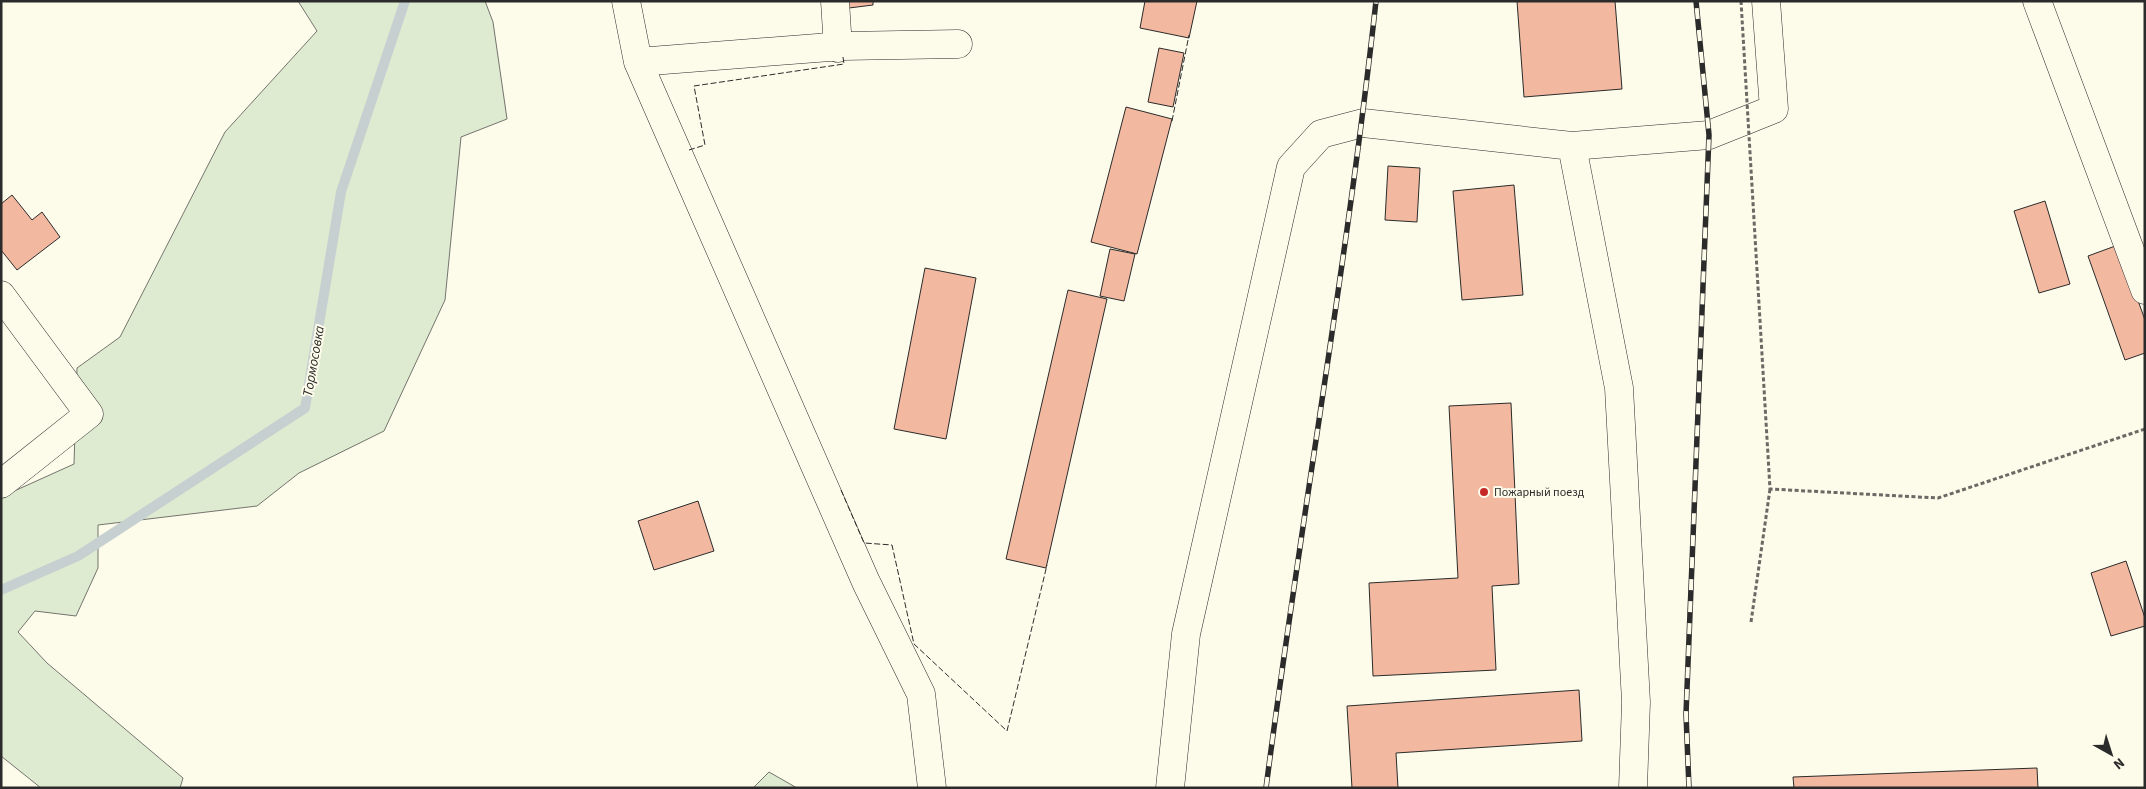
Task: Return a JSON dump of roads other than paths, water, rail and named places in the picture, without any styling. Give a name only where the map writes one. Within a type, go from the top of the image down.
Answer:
[{"type":"street","points":[[626,1],[638,62],[866,582],[921,694],[932,788]]},
{"type":"street","points":[[835,1],[838,48]]},
{"type":"street","points":[[1170,788],[1186,634],[1291,167],[1321,134],[1363,123],[1572,146],[1710,135],[1774,109],[1766,1]]},
{"type":"street","points":[[2037,1],[2145,290]]},
{"type":"street","points":[[638,62],[838,48],[958,44]]},
{"type":"street","points":[[1572,146],[1619,388],[1636,702],[1633,788]]},
{"type":"street","points":[[1,295],[88,414],[1,484]]},
{"type":"waterway","name":"Тормосовка","points":[[1,590],[78,556],[305,408],[341,192],[405,1]]},
{"type":"railway","points":[[1266,788],[1351,198],[1376,1]]},
{"type":"railway","points":[[1689,788],[1686,714],[1709,135],[1696,1]]},
{"type":"place","name":"Пожарный поезд","points":[[1484,492]]}]
